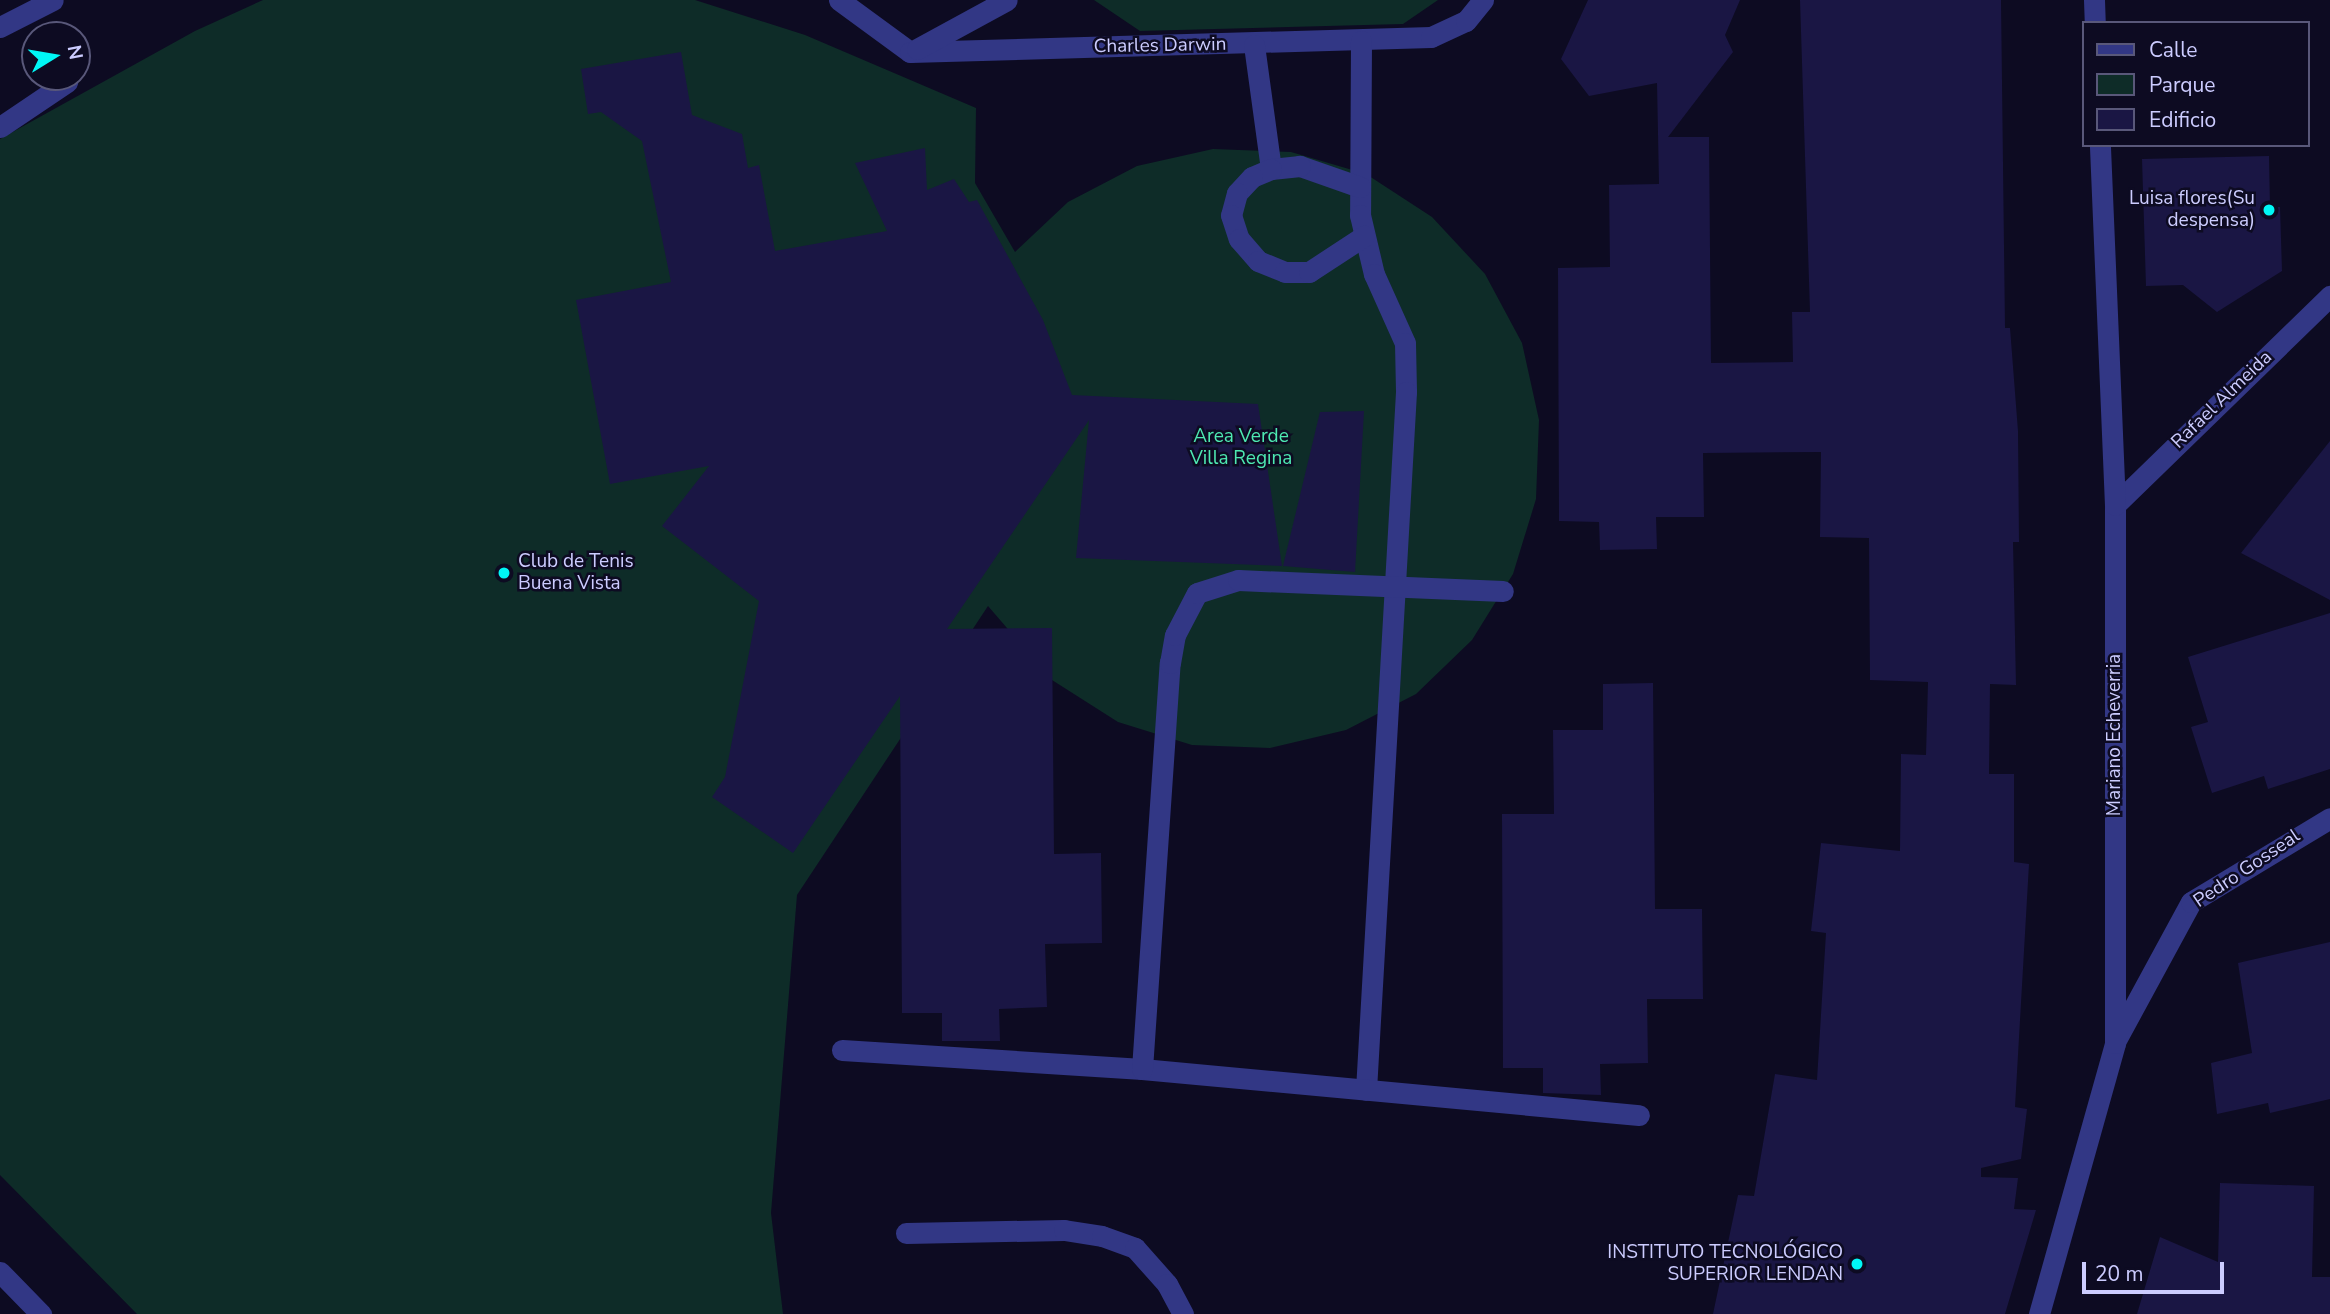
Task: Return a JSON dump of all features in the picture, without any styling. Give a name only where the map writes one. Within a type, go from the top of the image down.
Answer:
[{"type":"street","points":[[0,27],[53,0]]},
{"type":"street","points":[[839,0],[910,52],[1007,0]]},
{"type":"street","name":"Charles Darwin","points":[[910,52],[1254,45],[1432,37],[1466,21],[1483,0]]},
{"type":"street","points":[[2094,0],[2095,21]]},
{"type":"street","points":[[1361,41],[1365,93],[1360,187],[1364,236],[1374,274],[1405,343],[1366,1090]]},
{"type":"street","points":[[1254,45],[1271,169]]},
{"type":"street","points":[[0,127],[54,91]]},
{"type":"street","name":"Mariano Echeverria","points":[[2039,1314],[2115,1043],[2115,505],[2100,147]]},
{"type":"street","points":[[1360,187],[1300,166],[1271,169],[1252,177],[1237,193],[1231,215],[1239,239],[1258,261],[1285,272],[1309,272],[1364,236]]},
{"type":"street","name":"Rafael Almeida","points":[[2115,505],[2330,296]]},
{"type":"street","points":[[1142,1069],[1170,663],[1187,609],[1197,593],[1220,582],[1393,583],[1503,591]]},
{"type":"street","name":"Pedro Gosseal","points":[[2115,1043],[2191,902],[2330,817]]},
{"type":"street","points":[[842,1050],[1142,1069],[1639,1115]]},
{"type":"street","points":[[906,1233],[1065,1230],[1102,1236],[1135,1248],[1167,1284],[1183,1314]]},
{"type":"street","points":[[0,1272],[41,1314]]},
{"type":"green space","name":"Club de Tenis Buena Vista","points":[[263,0],[695,0],[805,35],[976,108],[975,183],[1015,252],[1068,202],[1137,166],[1213,149],[1291,152],[1366,174],[1432,217],[1485,274],[1522,343],[1539,420],[1536,499],[1513,574],[1472,640],[1416,694],[1346,730],[1270,748],[1192,745],[1118,722],[1052,680],[988,606],[797,895],[771,1213],[783,1314],[137,1314],[0,1175],[0,139],[195,31]]},
{"type":"green space","points":[[1094,0],[1438,0],[1403,24],[1140,31]]},
{"type":"building","points":[[1588,0],[1740,0],[1725,35],[1733,52],[1668,137],[1709,137],[1711,363],[1793,362],[1792,312],[1810,312],[1800,0],[2001,0],[2005,328],[2010,328],[2018,431],[2019,542],[2013,542],[2016,685],[1990,684],[1989,774],[2014,774],[2014,862],[2029,864],[2015,1107],[2027,1109],[2021,1159],[1981,1168],[1981,1177],[2018,1178],[2014,1209],[2036,1210],[2005,1314],[1713,1314],[1738,1195],[1754,1196],[1775,1074],[1817,1080],[1826,933],[1811,931],[1821,843],[1900,851],[1901,754],[1926,755],[1928,682],[1870,680],[1869,538],[1820,537],[1821,452],[1703,453],[1704,517],[1656,517],[1657,549],[1600,550],[1599,522],[1559,521],[1558,268],[1610,267],[1609,185],[1659,184],[1657,83],[1589,96],[1561,59]]},
{"type":"building","points":[[681,52],[692,115],[742,134],[748,168],[759,165],[775,251],[887,231],[855,163],[925,148],[927,190],[954,179],[969,202],[977,200],[1043,320],[1072,395],[1258,404],[1282,566],[1076,558],[1089,420],[947,629],[1052,628],[1054,854],[1101,853],[1102,943],[1045,944],[1047,1007],[999,1009],[1000,1041],[942,1041],[942,1013],[902,1013],[900,696],[793,853],[712,797],[725,777],[759,601],[662,526],[709,466],[610,484],[576,300],[671,282],[642,141],[601,112],[588,114],[581,69]]},
{"type":"building","points":[[2269,156],[2270,207],[2280,207],[2282,271],[2217,312],[2183,285],[2146,286],[2142,159]]},
{"type":"building","points":[[1364,411],[1355,572],[1283,566],[1320,412]]},
{"type":"building","points":[[2330,441],[2330,600],[2241,553]]},
{"type":"building","points":[[2330,613],[2330,769],[2268,789],[2264,776],[2212,793],[2191,727],[2208,722],[2188,657]]},
{"type":"building","points":[[1653,683],[1655,909],[1702,909],[1703,999],[1647,999],[1648,1063],[1600,1064],[1601,1095],[1543,1093],[1543,1068],[1503,1068],[1502,814],[1554,814],[1553,730],[1603,730],[1603,684]]},
{"type":"building","points":[[2330,942],[2330,1099],[2270,1113],[2268,1103],[2217,1114],[2211,1063],[2252,1053],[2238,963]]},
{"type":"building","points":[[2220,1183],[2314,1186],[2312,1277],[2330,1277],[2330,1314],[2137,1314],[2160,1237],[2218,1262]]},
{"type":"place","name":"Luisa flores(Su despensa)","points":[[2269,210]]},
{"type":"place","name":"Club de Tenis Buena Vista","points":[[504,573]]},
{"type":"place","name":"INSTITUTO TECNOLÓGICO SUPERIOR LENDAN","points":[[1857,1264]]},
{"type":"park label","name":"Area Verde Villa Regina","points":[[1241,448]]}]
